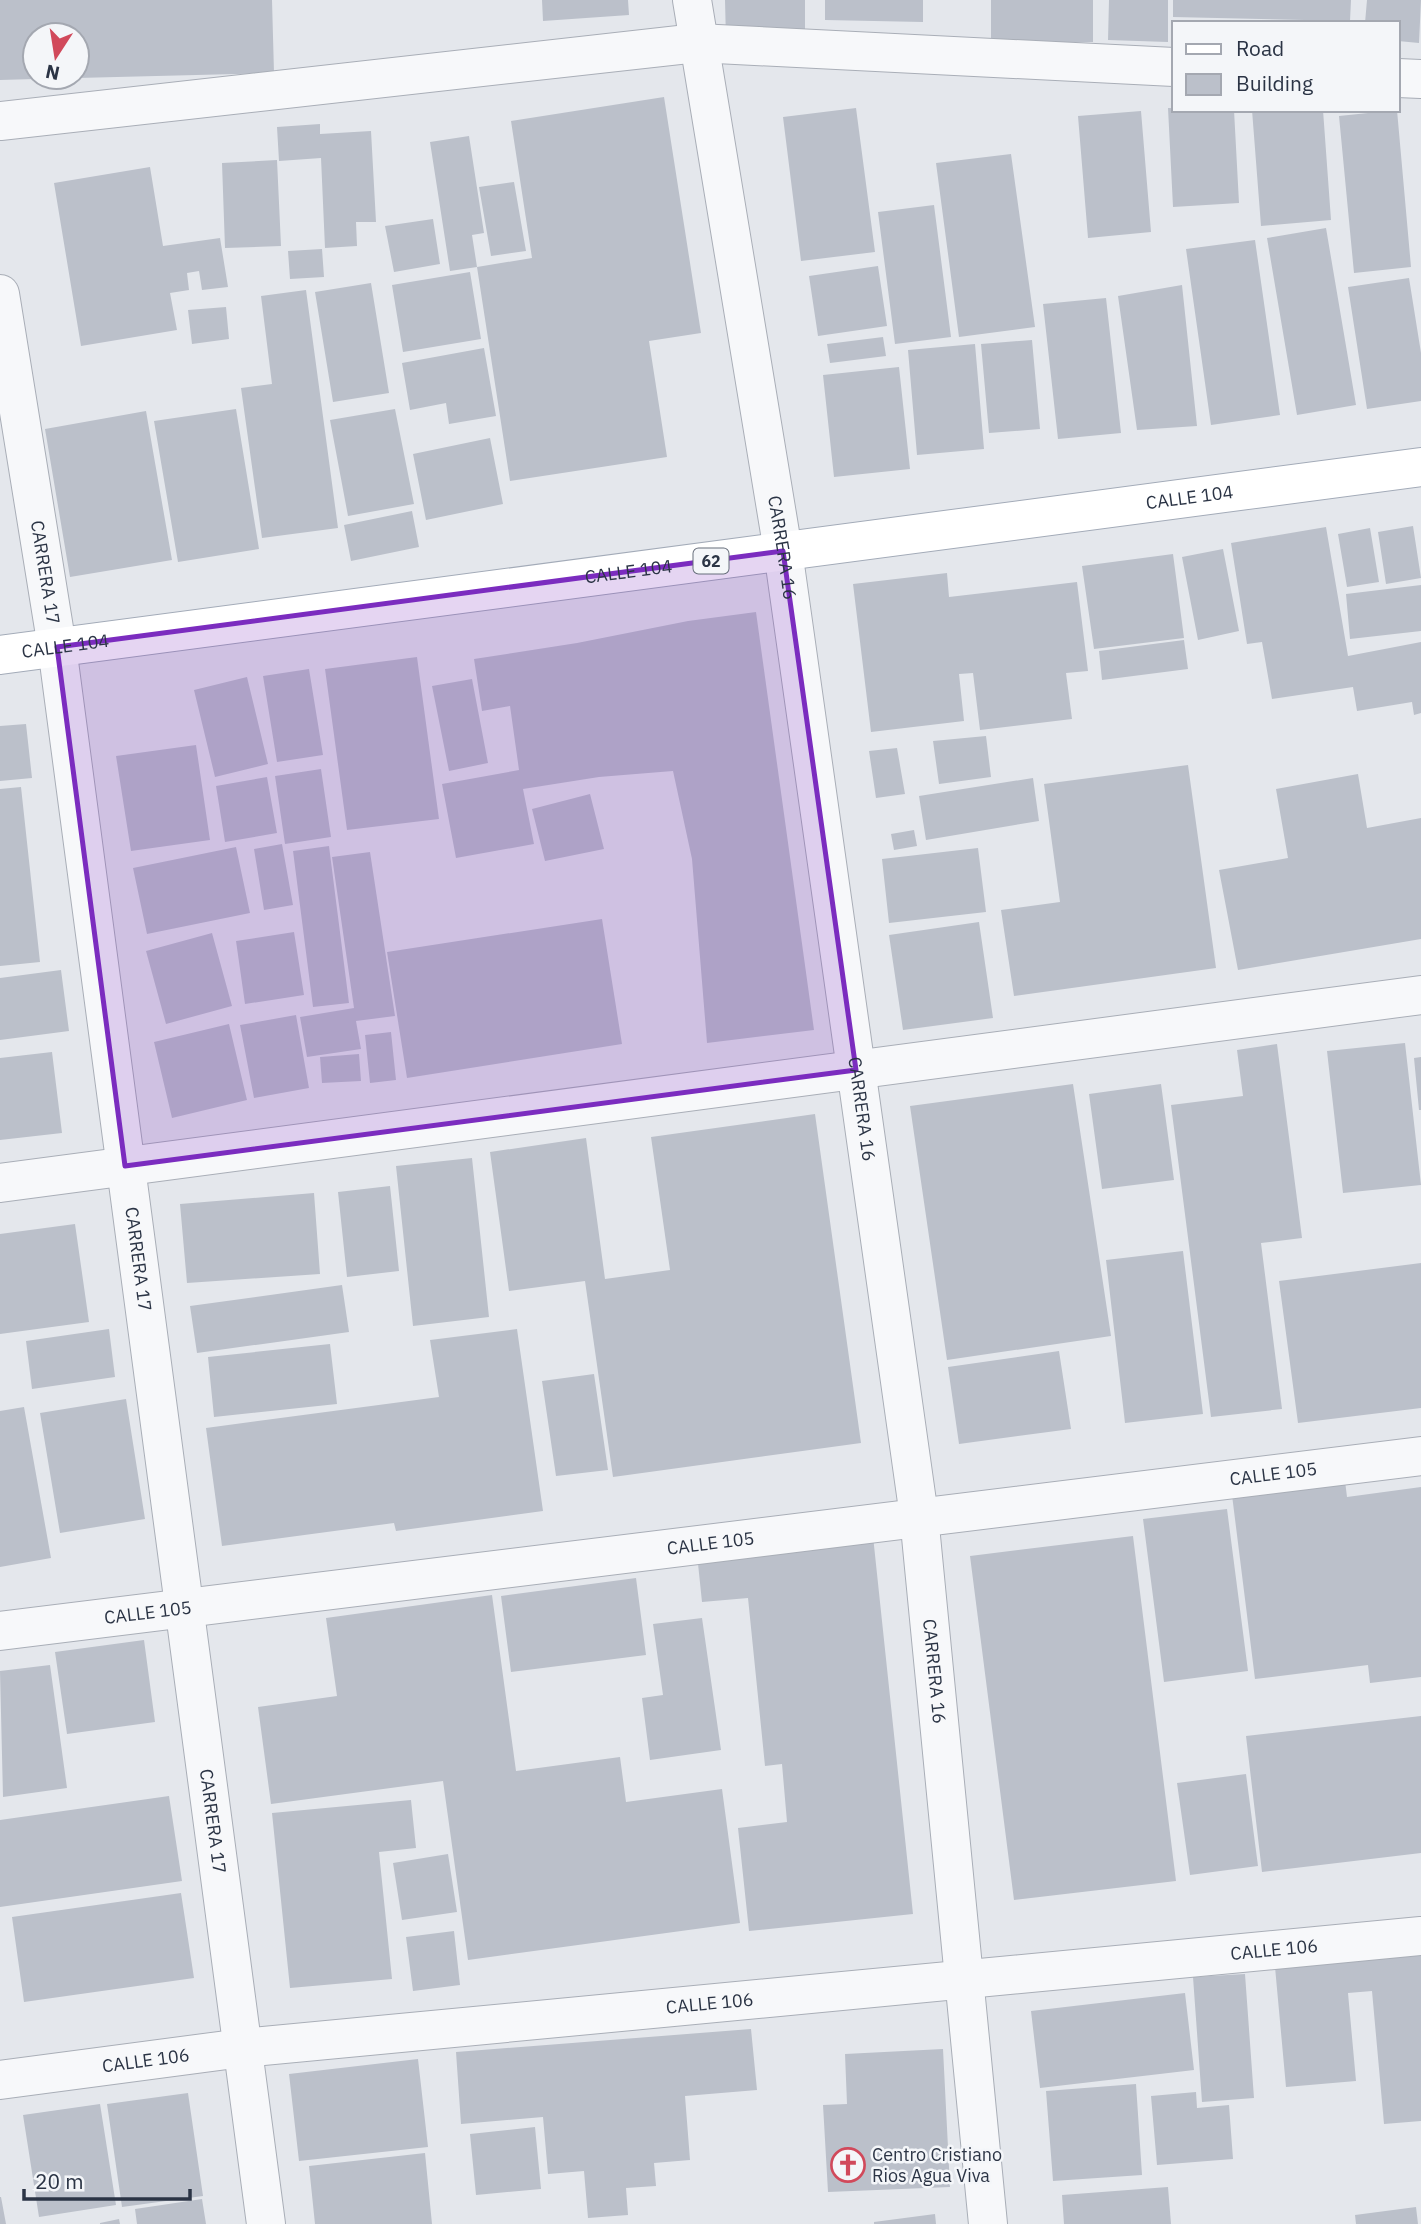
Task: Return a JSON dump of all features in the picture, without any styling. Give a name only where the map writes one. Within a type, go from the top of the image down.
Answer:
[{"type":"main road","name":"CALLE 104","points":[[0,655],[1421,467]]},
{"type":"street","name":"CARRERA 16","points":[[692,0],[783,551],[919,1516],[988,2224]]},
{"type":"street","points":[[0,121],[697,43],[1172,67]]},
{"type":"street","points":[[1400,78],[1421,79]]},
{"type":"street","name":"CARRERA 17","points":[[0,293],[57,647],[266,2224]]},
{"type":"street","points":[[0,1183],[1421,995]]},
{"type":"street","name":"CALLE 105","points":[[0,1631],[1421,1456]]},
{"type":"street","name":"CALLE 106","points":[[0,2080],[242,2048],[1421,1936]]},
{"type":"highlighted area","points":[[783,551],[856,1070],[125,1166],[57,647]]},
{"type":"building","points":[[0,0],[272,0],[274,73],[91,78],[91,21],[21,21],[21,79],[0,80]]},
{"type":"building","points":[[542,0],[628,0],[629,15],[543,21]]},
{"type":"building","points":[[725,0],[805,0],[805,40],[726,40]]},
{"type":"building","points":[[825,0],[923,0],[923,22],[825,20]]},
{"type":"building","points":[[991,0],[1093,0],[1093,42],[991,43]]},
{"type":"building","points":[[1109,0],[1168,0],[1168,42],[1108,40]]},
{"type":"building","points":[[1173,0],[1351,0],[1350,21],[1173,17]]},
{"type":"building","points":[[1367,0],[1421,0],[1419,43],[1400,41],[1400,21],[1365,21]]},
{"type":"building","points":[[664,97],[701,333],[649,341],[667,457],[510,481],[477,267],[532,258],[511,121]]},
{"type":"building","points":[[856,108],[875,252],[801,261],[783,117]]},
{"type":"building","points":[[1168,108],[1172,108],[1172,112],[1234,112],[1239,203],[1173,207]]},
{"type":"building","points":[[1141,111],[1151,232],[1088,238],[1078,116]]},
{"type":"building","points":[[1252,112],[1323,112],[1331,220],[1261,226]]},
{"type":"building","points":[[1397,112],[1411,267],[1354,273],[1339,116]]},
{"type":"building","points":[[320,124],[320,134],[371,131],[376,222],[356,222],[357,246],[325,248],[321,158],[279,161],[277,127]]},
{"type":"building","points":[[469,136],[484,233],[472,235],[477,267],[450,271],[430,142]]},
{"type":"building","points":[[1011,154],[1035,327],[959,337],[936,163]]},
{"type":"building","points":[[277,160],[281,246],[225,248],[222,163]]},
{"type":"building","points":[[150,167],[163,246],[220,238],[228,287],[202,290],[199,271],[187,273],[189,290],[170,293],[177,330],[81,346],[54,183]]},
{"type":"building","points":[[514,182],[526,251],[491,256],[479,187]]},
{"type":"building","points":[[934,205],[951,337],[895,344],[878,212]]},
{"type":"building","points":[[433,219],[440,264],[394,272],[385,226]]},
{"type":"building","points":[[1326,228],[1356,405],[1297,415],[1267,238]]},
{"type":"building","points":[[1255,240],[1280,415],[1211,425],[1186,249]]},
{"type":"building","points":[[322,249],[324,277],[290,279],[288,251]]},
{"type":"building","points":[[878,266],[887,326],[818,336],[809,276]]},
{"type":"building","points":[[470,272],[481,339],[403,352],[392,285]]},
{"type":"building","points":[[1409,278],[1421,353],[1421,401],[1367,409],[1348,287]]},
{"type":"building","points":[[371,283],[389,393],[333,402],[315,292]]},
{"type":"building","points":[[1182,285],[1197,426],[1137,430],[1118,296]]},
{"type":"building","points":[[306,290],[338,528],[262,538],[241,388],[272,384],[261,296]]},
{"type":"building","points":[[1106,298],[1121,433],[1058,439],[1043,304]]},
{"type":"building","points":[[226,307],[229,339],[192,344],[188,310]]},
{"type":"building","points":[[883,337],[886,356],[830,363],[827,344]]},
{"type":"building","points":[[1032,340],[1040,429],[989,433],[981,344]]},
{"type":"building","points":[[975,344],[984,449],[917,455],[908,350]]},
{"type":"building","points":[[484,348],[496,416],[449,424],[446,403],[410,410],[402,363]]},
{"type":"building","points":[[899,367],[910,469],[834,477],[823,375]]},
{"type":"building","points":[[236,409],[259,549],[178,562],[154,421]]},
{"type":"building","points":[[395,409],[414,504],[348,516],[330,420]]},
{"type":"building","points":[[146,411],[172,560],[70,577],[45,429]]},
{"type":"building","points":[[490,438],[503,504],[426,520],[413,454]]},
{"type":"building","points":[[412,511],[419,547],[351,561],[344,525]]},
{"type":"building","points":[[1413,526],[1421,578],[1386,584],[1378,532]]},
{"type":"building","points":[[1326,527],[1348,656],[1421,642],[1421,713],[1414,715],[1412,702],[1357,711],[1353,687],[1272,699],[1262,642],[1247,644],[1231,543]]},
{"type":"building","points":[[1370,528],[1379,582],[1347,587],[1338,534]]},
{"type":"building","points":[[1223,549],[1239,631],[1198,640],[1182,557]]},
{"type":"building","points":[[1173,554],[1184,638],[1094,649],[1082,566]]},
{"type":"building","points":[[947,573],[949,597],[1077,582],[1088,671],[1066,673],[1072,719],[980,730],[973,673],[959,674],[964,721],[871,732],[853,584]]},
{"type":"building","points":[[1421,585],[1421,631],[1350,639],[1346,594]]},
{"type":"building","points":[[756,612],[814,1030],[707,1043],[692,859],[673,771],[599,777],[523,789],[534,844],[456,858],[442,784],[519,770],[510,706],[482,711],[474,659],[577,643],[688,621]]},
{"type":"building","points":[[1184,640],[1188,669],[1102,680],[1099,651]]},
{"type":"building","points":[[417,657],[439,819],[347,830],[325,669]]},
{"type":"building","points":[[309,669],[323,755],[277,762],[263,676]]},
{"type":"building","points":[[247,677],[268,764],[215,777],[194,690]]},
{"type":"building","points":[[472,679],[488,763],[449,771],[432,686]]},
{"type":"building","points":[[26,724],[32,778],[0,781],[0,726]]},
{"type":"building","points":[[986,736],[991,777],[939,784],[933,741]]},
{"type":"building","points":[[196,745],[210,840],[131,851],[116,756]]},
{"type":"building","points":[[897,748],[905,794],[876,798],[869,751]]},
{"type":"building","points":[[1188,765],[1216,968],[1014,996],[1001,910],[1060,902],[1044,784]]},
{"type":"building","points":[[321,769],[331,837],[285,844],[275,776]]},
{"type":"building","points":[[1358,774],[1367,828],[1421,818],[1421,939],[1238,970],[1219,870],[1288,858],[1276,789]]},
{"type":"building","points":[[267,777],[277,833],[225,842],[216,786]]},
{"type":"building","points":[[1033,778],[1039,821],[926,840],[919,796]]},
{"type":"building","points":[[21,787],[40,962],[0,966],[0,789]]},
{"type":"building","points":[[590,794],[604,849],[545,861],[532,809]]},
{"type":"building","points":[[914,830],[917,846],[894,850],[891,834]]},
{"type":"building","points":[[282,844],[293,905],[264,910],[254,849]]},
{"type":"building","points":[[329,846],[349,1003],[313,1007],[293,851]]},
{"type":"building","points":[[236,847],[250,913],[147,934],[133,868]]},
{"type":"building","points":[[978,848],[986,912],[889,923],[882,859]]},
{"type":"building","points":[[370,852],[395,1016],[356,1021],[361,1049],[307,1057],[300,1017],[354,1008],[332,857]]},
{"type":"building","points":[[602,919],[622,1044],[407,1078],[387,952]]},
{"type":"building","points":[[979,922],[993,1018],[903,1030],[889,935]]},
{"type":"building","points":[[294,932],[304,995],[245,1004],[236,941]]},
{"type":"building","points":[[212,933],[232,1006],[166,1024],[146,951]]},
{"type":"building","points":[[61,970],[69,1031],[0,1040],[0,978]]},
{"type":"building","points":[[296,1015],[309,1088],[254,1098],[240,1025]]},
{"type":"building","points":[[229,1024],[247,1100],[172,1118],[154,1042]]},
{"type":"building","points":[[391,1032],[396,1080],[370,1083],[365,1035]]},
{"type":"building","points":[[1405,1043],[1421,1185],[1343,1193],[1327,1051]]},
{"type":"building","points":[[1277,1044],[1302,1238],[1261,1243],[1282,1409],[1211,1417],[1171,1105],[1243,1096],[1237,1050]]},
{"type":"building","points":[[52,1052],[62,1133],[0,1140],[0,1058]]},
{"type":"building","points":[[359,1054],[361,1081],[322,1083],[320,1057]]},
{"type":"building","points":[[1421,1057],[1421,1110],[1419,1110],[1414,1058]]},
{"type":"building","points":[[1073,1084],[1111,1336],[947,1360],[910,1106]]},
{"type":"building","points":[[1161,1084],[1174,1180],[1102,1189],[1089,1094]]},
{"type":"building","points":[[815,1114],[861,1443],[613,1477],[585,1281],[509,1291],[490,1152],[586,1138],[605,1279],[670,1270],[651,1137]]},
{"type":"building","points":[[472,1158],[489,1317],[413,1326],[396,1166]]},
{"type":"building","points":[[390,1186],[399,1271],[347,1277],[338,1192]]},
{"type":"building","points":[[314,1193],[320,1274],[187,1283],[180,1204]]},
{"type":"building","points":[[75,1224],[89,1322],[0,1334],[0,1234]]},
{"type":"building","points":[[1183,1251],[1203,1414],[1125,1423],[1106,1260]]},
{"type":"building","points":[[1421,1263],[1421,1408],[1298,1423],[1279,1281]]},
{"type":"building","points":[[342,1285],[349,1332],[197,1353],[190,1306]]},
{"type":"building","points":[[109,1329],[115,1377],[32,1389],[26,1341]]},
{"type":"building","points":[[517,1329],[543,1511],[396,1531],[394,1523],[222,1546],[206,1428],[439,1397],[430,1340]]},
{"type":"building","points":[[330,1344],[337,1404],[214,1417],[208,1357]]},
{"type":"building","points":[[1059,1351],[1071,1429],[959,1444],[948,1367]]},
{"type":"building","points":[[594,1374],[608,1470],[556,1476],[542,1381]]},
{"type":"building","points":[[126,1399],[145,1519],[60,1533],[40,1413]]},
{"type":"building","points":[[24,1407],[51,1558],[0,1567],[0,1411]]},
{"type":"building","points":[[1344,1473],[1347,1497],[1421,1487],[1421,1677],[1370,1683],[1368,1665],[1255,1679],[1231,1487]]},
{"type":"building","points":[[1227,1509],[1248,1671],[1164,1682],[1143,1519]]},
{"type":"building","points":[[873,1536],[913,1914],[749,1931],[738,1828],[787,1822],[782,1764],[765,1766],[748,1598],[702,1602],[697,1554]]},
{"type":"building","points":[[1133,1536],[1176,1881],[1014,1900],[970,1556]]},
{"type":"building","points":[[636,1578],[646,1655],[511,1672],[501,1596]]},
{"type":"building","points":[[492,1595],[516,1771],[620,1757],[626,1802],[722,1789],[740,1923],[468,1960],[443,1781],[271,1804],[258,1707],[337,1696],[326,1618]]},
{"type":"building","points":[[702,1618],[721,1750],[650,1760],[642,1698],[663,1695],[653,1624]]},
{"type":"building","points":[[144,1640],[155,1722],[67,1734],[55,1652]]},
{"type":"building","points":[[50,1665],[67,1788],[3,1797],[0,1671]]},
{"type":"building","points":[[1421,1716],[1421,1853],[1262,1872],[1246,1736]]},
{"type":"building","points":[[1246,1774],[1258,1866],[1190,1875],[1177,1783]]},
{"type":"building","points":[[169,1796],[182,1881],[0,1907],[0,1820]]},
{"type":"building","points":[[411,1800],[416,1848],[379,1852],[392,1979],[290,1988],[272,1813]]},
{"type":"building","points":[[448,1854],[457,1912],[402,1920],[393,1863]]},
{"type":"building","points":[[181,1893],[194,1978],[24,2002],[12,1917]]},
{"type":"building","points":[[454,1931],[460,1985],[413,1991],[406,1937]]},
{"type":"building","points":[[1421,1955],[1421,2121],[1384,2124],[1372,1991],[1348,1993],[1356,2081],[1286,2087],[1275,1967]]},
{"type":"building","points":[[1245,1974],[1254,2098],[1202,2102],[1193,1977]]},
{"type":"building","points":[[1185,1993],[1194,2070],[1040,2088],[1031,2011]]},
{"type":"building","points":[[751,2029],[757,2090],[685,2096],[690,2160],[654,2163],[656,2186],[626,2188],[628,2215],[588,2218],[584,2171],[548,2174],[543,2117],[461,2124],[456,2052]]},
{"type":"building","points":[[943,2049],[950,2187],[828,2192],[823,2105],[847,2104],[845,2054]]},
{"type":"building","points":[[418,2059],[428,2147],[299,2161],[289,2074]]},
{"type":"building","points":[[1136,2084],[1142,2175],[1053,2181],[1046,2091]]},
{"type":"building","points":[[1196,2092],[1197,2108],[1229,2105],[1233,2159],[1157,2165],[1151,2096]]},
{"type":"building","points":[[188,2093],[203,2196],[122,2207],[107,2104]]},
{"type":"building","points":[[100,2104],[116,2205],[39,2217],[23,2115]]},
{"type":"building","points":[[535,2127],[541,2189],[476,2195],[470,2134]]},
{"type":"building","points":[[425,2153],[432,2224],[315,2224],[309,2166]]},
{"type":"building","points":[[1168,2187],[1171,2224],[1064,2224],[1062,2195]]},
{"type":"building","points":[[1,2197],[6,2224],[0,2224]]},
{"type":"building","points":[[202,2199],[206,2224],[137,2224],[135,2209]]},
{"type":"building","points":[[1416,2207],[1418,2224],[1356,2224],[1355,2215]]},
{"type":"building","points":[[935,2214],[936,2224],[874,2224],[874,2222]]},
{"type":"building","points":[[119,2219],[120,2224],[100,2224],[100,2223]]},
{"type":"place","name":"Centro Cristiano Rios Agua Viva","points":[[848,2165]]}]
